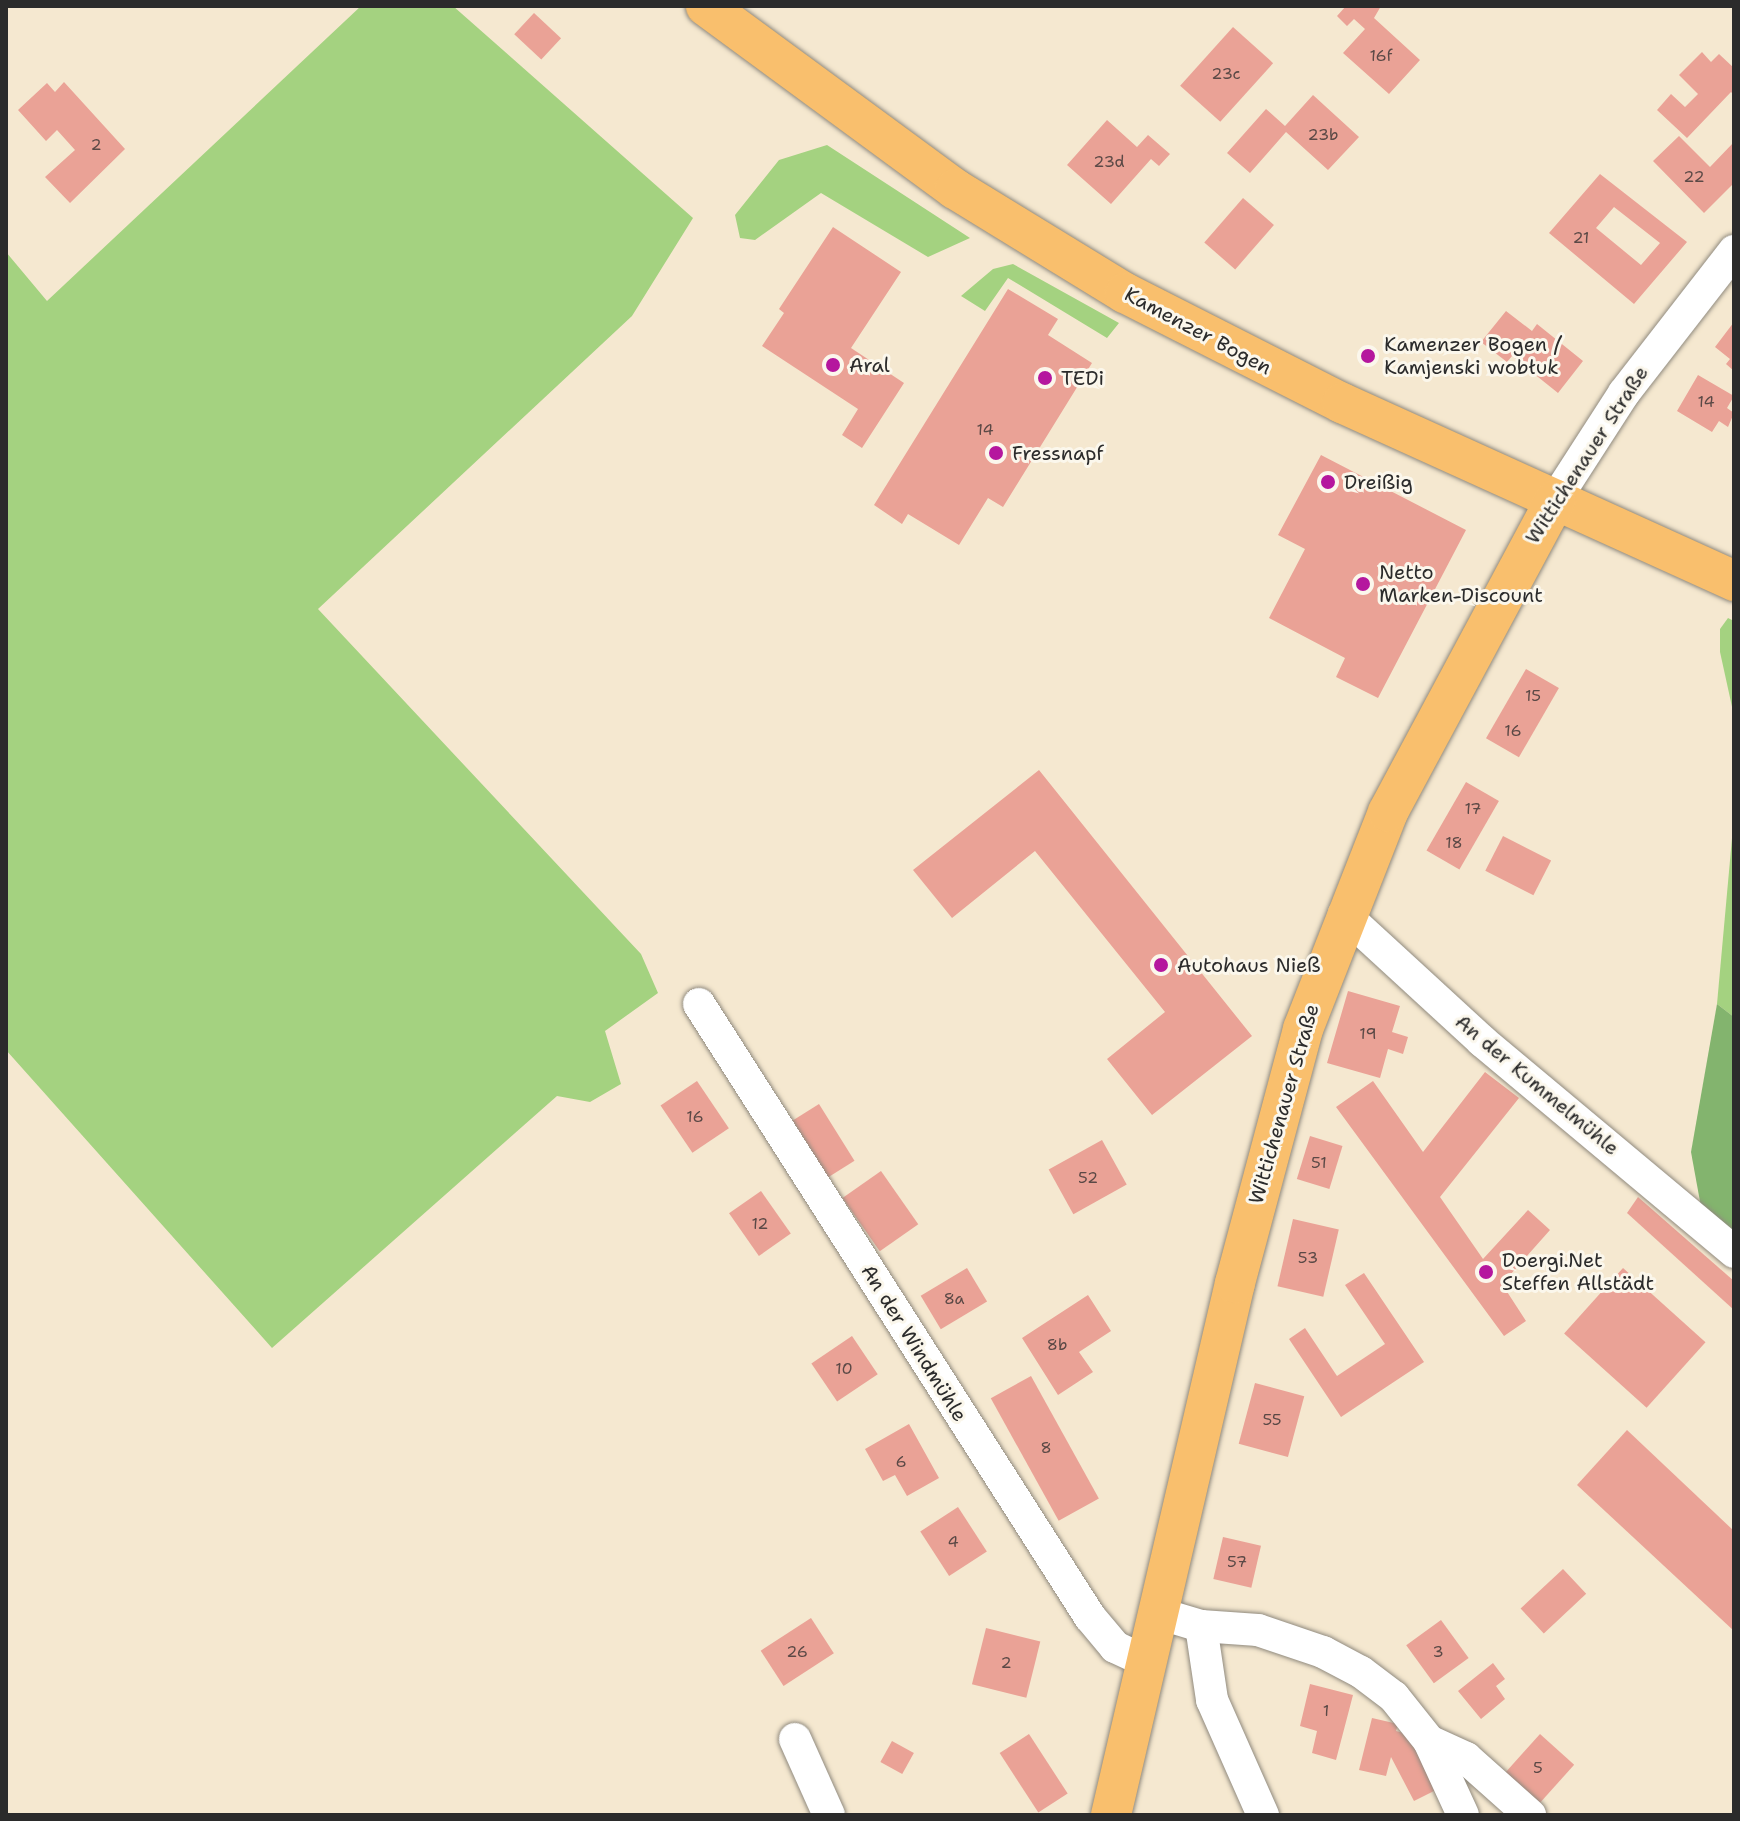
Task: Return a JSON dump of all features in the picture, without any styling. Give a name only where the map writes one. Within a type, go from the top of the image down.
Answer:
[{"type":"main road","name":"Kamenzer Bogen","points":[[706,6],[955,189],[1069,261],[1239,353],[1734,581]]},
{"type":"main road","name":"Wittichenauer Straße","points":[[1111,1815],[1161,1614],[1251,1219],[1303,1029],[1344,914],[1388,812],[1555,500]]},
{"type":"street","name":"Wittichenauer Straße","points":[[1555,500],[1624,393],[1734,251]]},
{"type":"street","name":"An der Kummelmühle","points":[[1344,914],[1482,1041],[1734,1252]]},
{"type":"street","name":"An der Windmühle","points":[[699,1004],[1090,1617],[1115,1647],[1149,1663]]},
{"type":"street","points":[[1161,1614],[1201,1626],[1258,1630],[1323,1652],[1394,1697],[1429,1741],[1463,1815]]},
{"type":"street","points":[[1201,1626],[1212,1700],[1263,1815]]},
{"type":"street","points":[[795,1739],[829,1815]]},
{"type":"street","points":[[1429,1741],[1466,1758],[1530,1815]]},
{"type":"green space","points":[[361,6],[453,6],[693,218],[632,316],[318,609],[641,954],[658,993],[605,1031],[621,1084],[590,1102],[557,1096],[272,1348],[6,1050],[6,252],[47,301]]},
{"type":"green space","points":[[827,145],[970,238],[928,257],[821,193],[755,240],[740,238],[735,215],[779,160]]},
{"type":"green space","points":[[1013,264],[1119,323],[1107,338],[1008,278],[985,311],[961,296],[993,269]]},
{"type":"green space","points":[[1728,618],[1734,621],[1734,716],[1720,652],[1720,629]]},
{"type":"green space","points":[[1734,816],[1734,1017],[1717,1004]]},
{"type":"green space","points":[[1717,1004],[1734,1017],[1734,1232],[1701,1207],[1691,1152]]},
{"type":"building","points":[[1346,6],[1381,6],[1374,18],[1420,60],[1389,94],[1343,53],[1365,29],[1354,19],[1347,26],[1337,16]]},
{"type":"building","points":[[534,13],[561,38],[541,59],[514,34]]},
{"type":"building","points":[[1233,27],[1273,63],[1220,122],[1180,86]]},
{"type":"building","points":[[1702,52],[1711,62],[1719,54],[1734,68],[1734,95],[1731,92],[1687,138],[1657,110],[1671,94],[1685,107],[1698,94],[1679,75]]},
{"type":"building","points":[[64,82],[125,149],[70,203],[45,177],[75,150],[57,130],[46,141],[18,110],[47,83],[55,92]]},
{"type":"building","points":[[1313,95],[1359,137],[1328,170],[1286,132],[1250,173],[1227,153],[1266,109],[1285,126]]},
{"type":"building","points":[[1107,120],[1137,147],[1148,135],[1170,154],[1159,166],[1151,159],[1111,204],[1067,165]]},
{"type":"building","points":[[1679,136],[1710,167],[1734,142],[1734,183],[1704,213],[1653,161]]},
{"type":"building","points":[[1600,174],[1687,242],[1634,304],[1549,233]],"holes":[[[1614,207],[1660,243],[1641,265],[1596,228]]]},
{"type":"building","points":[[1243,198],[1274,225],[1235,269],[1204,243]]},
{"type":"building","points":[[833,227],[901,272],[851,348],[904,383],[862,448],[842,435],[858,409],[762,346],[784,313],[779,309]]},
{"type":"building","points":[[1008,289],[1058,319],[1048,335],[1092,363],[1003,507],[988,498],[959,545],[908,514],[902,524],[874,505]]},
{"type":"building","points":[[1506,311],[1532,331],[1537,324],[1583,361],[1558,393],[1512,356],[1507,362],[1481,342]]},
{"type":"building","points":[[1734,322],[1734,371],[1726,364],[1730,359],[1715,347]]},
{"type":"building","points":[[1698,375],[1734,396],[1727,408],[1734,413],[1728,427],[1719,421],[1712,432],[1677,411]]},
{"type":"building","name":"Netto Marken-Discount","points":[[1321,455],[1466,530],[1378,698],[1336,677],[1345,658],[1269,618],[1305,549],[1278,535]]},
{"type":"building","points":[[1526,669],[1559,688],[1519,757],[1486,738]]},
{"type":"building","name":"Autohaus Nieß","points":[[1039,770],[1252,1036],[1152,1115],[1107,1059],[1165,1012],[1035,851],[952,918],[913,870]]},
{"type":"building","points":[[1466,782],[1499,801],[1459,869],[1426,850]]},
{"type":"building","points":[[1503,836],[1551,861],[1533,895],[1485,871]]},
{"type":"building","points":[[1348,991],[1400,1006],[1392,1032],[1408,1037],[1403,1054],[1388,1049],[1380,1078],[1327,1063]]},
{"type":"building","points":[[1485,1072],[1519,1098],[1440,1197],[1483,1259],[1528,1210],[1550,1230],[1502,1284],[1526,1321],[1504,1336],[1336,1107],[1373,1081],[1423,1152]]},
{"type":"building","points":[[697,1081],[729,1128],[692,1153],[661,1106]]},
{"type":"building","points":[[819,1104],[855,1161],[828,1177],[793,1120]]},
{"type":"building","points":[[1310,1136],[1343,1146],[1329,1189],[1297,1179]]},
{"type":"building","points":[[1102,1140],[1127,1185],[1073,1214],[1049,1170]]},
{"type":"building","points":[[881,1171],[918,1224],[880,1251],[842,1198]]},
{"type":"building","points":[[761,1191],[791,1234],[759,1256],[729,1213]]},
{"type":"building","points":[[1638,1197],[1734,1281],[1734,1310],[1627,1213]]},
{"type":"building","points":[[1293,1219],[1339,1230],[1323,1297],[1277,1286]]},
{"type":"building","points":[[967,1268],[987,1301],[941,1329],[921,1296]]},
{"type":"building","points":[[1623,1268],[1705,1342],[1647,1408],[1564,1333]]},
{"type":"building","points":[[1364,1273],[1424,1362],[1341,1417],[1289,1339],[1305,1328],[1337,1376],[1385,1344],[1345,1285]]},
{"type":"building","points":[[1088,1295],[1111,1331],[1079,1352],[1093,1372],[1058,1395],[1022,1338]]},
{"type":"building","points":[[852,1336],[878,1374],[837,1402],[811,1363]]},
{"type":"building","points":[[1031,1376],[1099,1498],[1059,1521],[991,1398]]},
{"type":"building","points":[[1255,1383],[1304,1396],[1288,1457],[1239,1444]]},
{"type":"building","points":[[909,1424],[939,1478],[907,1496],[895,1475],[883,1481],[865,1449]]},
{"type":"building","points":[[1627,1430],[1734,1531],[1734,1631],[1577,1485]]},
{"type":"building","points":[[958,1507],[987,1551],[949,1576],[920,1532]]},
{"type":"building","points":[[1223,1537],[1261,1546],[1251,1588],[1213,1579]]},
{"type":"building","points":[[1563,1569],[1586,1594],[1544,1633],[1521,1609]]},
{"type":"building","points":[[811,1618],[834,1653],[784,1686],[761,1651]]},
{"type":"building","points":[[1441,1620],[1469,1658],[1434,1683],[1406,1645]]},
{"type":"building","points":[[986,1628],[1040,1642],[1026,1698],[972,1684]]},
{"type":"building","points":[[1493,1663],[1505,1679],[1496,1686],[1505,1699],[1481,1719],[1458,1691]]},
{"type":"building","points":[[1310,1684],[1353,1695],[1336,1760],[1312,1753],[1317,1731],[1300,1726]]},
{"type":"building","points":[[1372,1718],[1398,1724],[1396,1731],[1411,1735],[1440,1788],[1414,1801],[1391,1757],[1386,1776],[1359,1770]]},
{"type":"building","points":[[1029,1734],[1068,1794],[1038,1813],[1000,1753]]},
{"type":"building","points":[[1540,1734],[1574,1765],[1539,1803],[1505,1773]]},
{"type":"building","points":[[892,1741],[914,1753],[902,1774],[880,1762]]},
{"type":"place","name":"Kamenzer Bogen / Kamjenski wobłuk","points":[[1368,356]]},
{"type":"place","name":"Aral","points":[[833,365]]},
{"type":"place","name":"TEDi","points":[[1045,378]]},
{"type":"place","name":"Fressnapf","points":[[996,453]]},
{"type":"place","name":"Dreißig","points":[[1328,482]]},
{"type":"place","name":"Netto Marken-Discount","points":[[1363,584]]},
{"type":"place","name":"Autohaus Nieß","points":[[1161,965]]},
{"type":"place","name":"Doergi.Net Steffen Allstädt","points":[[1486,1272]]}]
